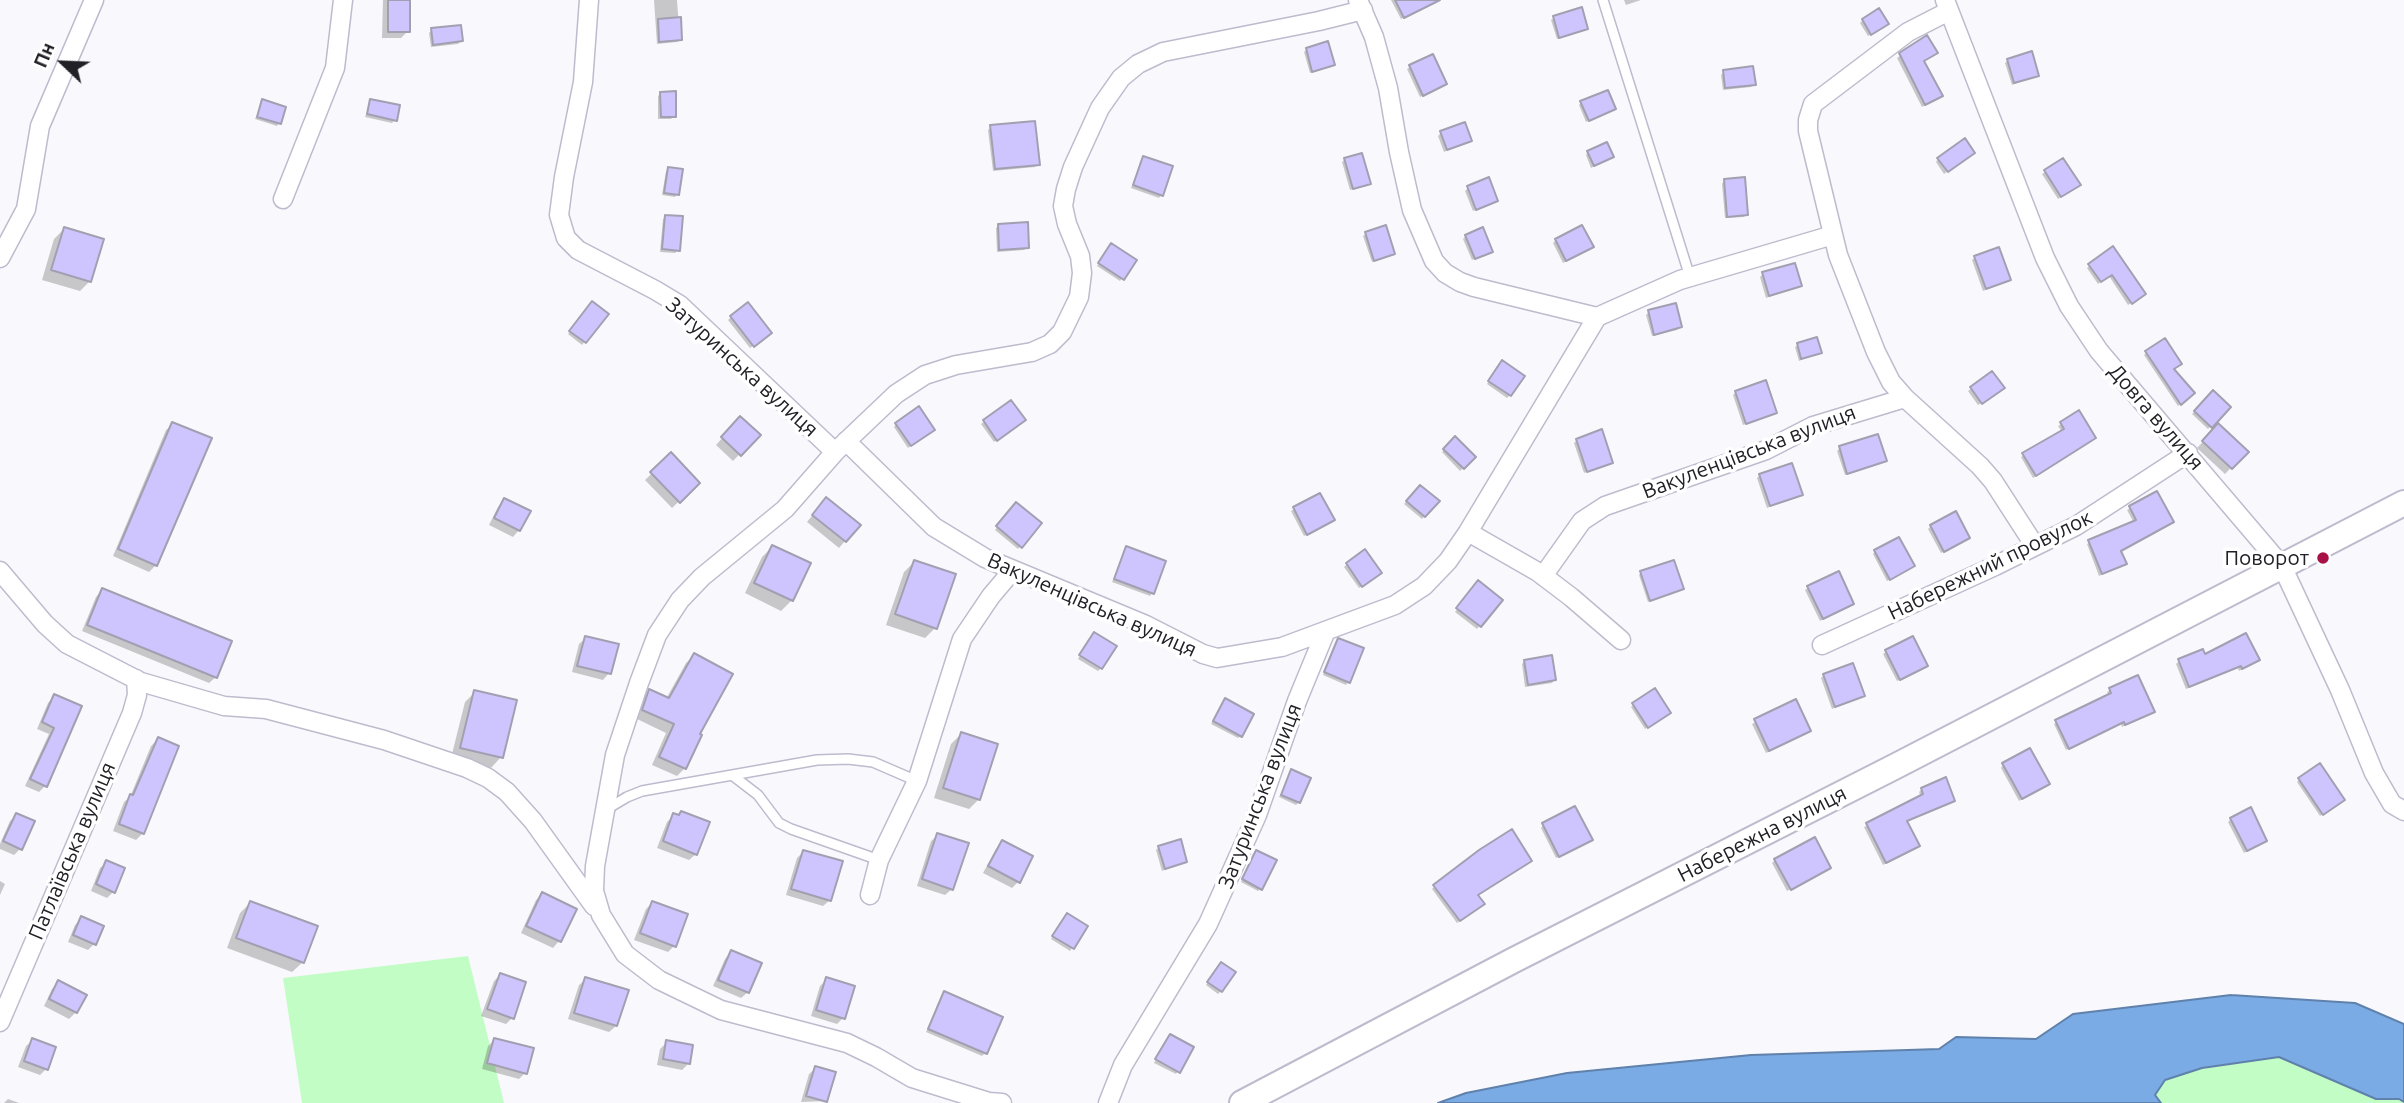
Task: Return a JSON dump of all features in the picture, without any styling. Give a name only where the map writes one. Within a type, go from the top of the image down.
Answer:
[{"type":"street","points":[[0,258],[26,209],[40,126],[94,0]]},
{"type":"street","points":[[283,199],[335,68],[343,0]]},
{"type":"street","name":"Затуринська вулиця","points":[[589,0],[583,82],[559,215],[566,238],[578,250],[680,305],[841,446]]},
{"type":"street","points":[[1361,5],[1374,37],[1388,88],[1412,210],[1434,261],[1445,273],[1460,282],[1597,317],[1690,277],[1833,235]]},
{"type":"street","name":"Затуринська вулиця","points":[[600,915],[594,891],[595,866],[615,755],[657,635],[688,592],[785,509],[841,446],[896,394],[925,375],[956,365],[1032,352],[1050,344],[1062,332],[1079,297],[1082,273],[1080,256],[1067,224],[1063,205],[1066,189],[1100,108],[1121,78],[1138,64],[1163,52],[1319,21],[1361,5]]},
{"type":"street","points":[[1947,5],[1813,104],[1808,131],[1838,255],[1876,352],[1891,382],[1980,466],[1993,481],[2035,546]]},
{"type":"street","name":"Довга вулиця","points":[[1947,5],[2045,258],[2069,306],[2099,351],[2282,566],[2340,690],[2374,773],[2392,804],[2404,811]]},
{"type":"street","name":"Вакуленцівська вулиця","points":[[841,446],[934,527],[985,558],[1146,625],[1203,654],[1217,658],[1282,648],[1395,605],[1424,586],[1448,561],[1597,317]]},
{"type":"street","name":"Вакуленцівська вулиця","points":[[1543,576],[1582,521],[1605,506],[1766,450],[1813,426],[1905,398]]},
{"type":"street","name":"Набережний провулок","points":[[1822,645],[2076,526],[2188,453]]},
{"type":"street","name":"Набережна вулиця","points":[[1242,1103],[1514,960],[2404,503]]},
{"type":"street","points":[[1468,532],[1543,576],[1621,640]]},
{"type":"street","points":[[870,895],[879,860],[917,781],[962,639],[978,613],[1013,570]]},
{"type":"street","points":[[0,571],[45,624],[68,644],[136,679]]},
{"type":"street","name":"Затуринська вулиця","points":[[1108,1103],[1123,1065],[1208,924],[1257,815],[1297,701],[1325,633]]},
{"type":"street","name":"Затуринська вулиця","points":[[136,679],[224,706],[266,709],[384,740],[467,768],[488,778],[507,792],[533,821],[576,879],[625,954],[659,980],[722,1010],[847,1043],[876,1056],[912,1078],[989,1102],[1002,1103]]},
{"type":"street","name":"Патлаївська вулиця","points":[[0,1022],[132,713],[137,695],[136,679]]},
{"type":"lane","points":[[1603,0],[1690,277]]},
{"type":"lane","points":[[607,809],[642,791],[817,760],[848,759],[873,762],[917,781]]},
{"type":"lane","points":[[732,775],[758,795],[779,823],[879,860]]},
{"type":"green space","points":[[468,956],[504,1103],[302,1103],[283,978]]},
{"type":"green space","points":[[2279,1057],[2376,1099],[2399,1099],[2404,1103],[2161,1103],[2155,1096],[2165,1080],[2202,1068]]},
{"type":"water","points":[[2231,995],[2355,1003],[2404,1024],[2404,1102],[2399,1099],[2376,1099],[2279,1057],[2202,1068],[2165,1080],[2155,1095],[2161,1103],[1438,1103],[1466,1093],[1567,1073],[1751,1055],[1939,1049],[1956,1037],[2036,1039],[2073,1014]]},
{"type":"building","points":[[388,0],[410,0],[410,32],[388,32]]},
{"type":"building","points":[[1395,0],[1440,0],[1404,18]]},
{"type":"building","points":[[1582,7],[1588,29],[1559,38],[1553,16]]},
{"type":"building","points":[[1879,8],[1889,24],[1871,35],[1862,19]]},
{"type":"building","points":[[681,17],[682,40],[659,42],[658,19]]},
{"type":"building","points":[[461,25],[463,41],[433,45],[431,28]]},
{"type":"building","points":[[1927,35],[1938,53],[1924,61],[1943,96],[1925,105],[1899,53]]},
{"type":"building","points":[[1328,41],[1335,65],[1312,72],[1306,48]]},
{"type":"building","points":[[2032,51],[2039,76],[2014,83],[2007,59]]},
{"type":"building","points":[[1433,54],[1447,84],[1423,96],[1409,65]]},
{"type":"building","points":[[1753,66],[1756,85],[1725,88],[1723,70]]},
{"type":"building","points":[[1608,90],[1616,109],[1589,121],[1580,101]]},
{"type":"building","points":[[676,91],[676,117],[661,117],[660,92]]},
{"type":"building","points":[[262,99],[286,107],[281,124],[257,117]]},
{"type":"building","points":[[370,99],[400,105],[397,121],[367,114]]},
{"type":"building","points":[[1035,121],[1040,165],[995,169],[990,125]]},
{"type":"building","points":[[1465,122],[1472,141],[1447,150],[1440,131]]},
{"type":"building","points":[[1965,138],[1975,153],[1948,172],[1937,158]]},
{"type":"building","points":[[1607,142],[1614,157],[1594,166],[1587,151]]},
{"type":"building","points":[[1362,153],[1371,184],[1353,189],[1344,158]]},
{"type":"building","points":[[1143,156],[1173,166],[1163,196],[1133,185]]},
{"type":"building","points":[[2063,158],[2081,185],[2061,197],[2044,170]]},
{"type":"building","points":[[668,167],[683,169],[679,195],[664,193]]},
{"type":"building","points":[[1489,177],[1498,201],[1476,210],[1467,186]]},
{"type":"building","points":[[1745,177],[1748,215],[1727,217],[1724,179]]},
{"type":"building","points":[[665,215],[683,216],[680,251],[662,249]]},
{"type":"building","points":[[1028,222],[1029,248],[999,250],[998,224]]},
{"type":"building","points":[[1386,225],[1395,254],[1374,261],[1365,232]]},
{"type":"building","points":[[1582,225],[1594,247],[1566,261],[1555,239]]},
{"type":"building","points":[[64,227],[104,239],[91,282],[51,270]]},
{"type":"building","points":[[1483,227],[1493,252],[1475,259],[1465,235]]},
{"type":"building","points":[[1111,243],[1137,260],[1124,280],[1098,263]]},
{"type":"building","points":[[2113,246],[2146,294],[2132,304],[2112,275],[2101,282],[2088,264]]},
{"type":"building","points":[[1999,247],[2011,280],[1986,289],[1974,256]]},
{"type":"building","points":[[1795,263],[1802,286],[1769,296],[1762,272]]},
{"type":"building","points":[[592,301],[609,314],[586,343],[569,331]]},
{"type":"building","points":[[748,302],[772,333],[754,347],[730,316]]},
{"type":"building","points":[[1676,303],[1682,327],[1654,335],[1648,310]]},
{"type":"building","points":[[1817,337],[1822,353],[1801,359],[1797,343]]},
{"type":"building","points":[[2165,338],[2182,364],[2174,369],[2195,393],[2181,405],[2145,351]]},
{"type":"building","points":[[1502,360],[1525,376],[1511,396],[1488,381]]},
{"type":"building","points":[[1992,371],[2005,388],[1982,404],[1970,387]]},
{"type":"building","points":[[1766,380],[1777,413],[1746,424],[1735,391]]},
{"type":"building","points":[[2213,390],[2231,407],[2212,428],[2194,411]]},
{"type":"building","points":[[1011,400],[1026,420],[997,441],[983,420]]},
{"type":"building","points":[[919,406],[935,430],[911,446],[895,423]]},
{"type":"building","points":[[2079,410],[2096,438],[2036,476],[2022,453],[2064,429],[2060,422]]},
{"type":"building","points":[[740,416],[761,435],[741,456],[721,437]]},
{"type":"building","points":[[172,422],[212,438],[157,566],[118,549]]},
{"type":"building","points":[[2218,423],[2249,452],[2232,469],[2202,441]]},
{"type":"building","points":[[1602,429],[1613,463],[1587,472],[1576,439]]},
{"type":"building","points":[[1878,434],[1887,461],[1847,474],[1839,446]]},
{"type":"building","points":[[1455,436],[1476,457],[1464,469],[1443,449]]},
{"type":"building","points":[[671,452],[700,483],[680,503],[650,472]]},
{"type":"building","points":[[1792,463],[1803,495],[1770,506],[1759,474]]},
{"type":"building","points":[[1420,485],[1440,501],[1425,517],[1406,501]]},
{"type":"building","points":[[2157,491],[2174,522],[2121,551],[2127,564],[2102,574],[2088,540],[2136,520],[2129,506]]},
{"type":"building","points":[[1320,493],[1335,520],[1307,535],[1293,507]]},
{"type":"building","points":[[826,497],[861,525],[846,542],[812,515]]},
{"type":"building","points":[[504,498],[531,511],[520,531],[494,518]]},
{"type":"building","points":[[1016,502],[1042,523],[1022,548],[996,526]]},
{"type":"building","points":[[1956,511],[1970,538],[1944,552],[1930,525]]},
{"type":"building","points":[[1899,537],[1915,566],[1890,580],[1874,550]]},
{"type":"building","points":[[772,545],[811,563],[793,601],[754,583]]},
{"type":"building","points":[[1126,546],[1166,561],[1154,594],[1114,579]]},
{"type":"building","points":[[1365,549],[1382,573],[1362,587],[1346,563]]},
{"type":"building","points":[[914,560],[956,574],[937,629],[895,614]]},
{"type":"building","points":[[1674,560],[1684,589],[1650,601],[1640,571]]},
{"type":"building","points":[[1839,571],[1854,604],[1823,619],[1807,586]]},
{"type":"building","points":[[1478,580],[1503,600],[1481,627],[1456,608]]},
{"type":"building","points":[[102,588],[232,641],[217,678],[87,625]]},
{"type":"building","points":[[1094,632],[1117,646],[1102,669],[1079,655]]},
{"type":"building","points":[[2246,633],[2260,660],[2189,687],[2178,659],[2203,649],[2205,654]]},
{"type":"building","points":[[585,636],[619,644],[611,674],[577,666]]},
{"type":"building","points":[[1913,636],[1928,666],[1900,680],[1885,650]]},
{"type":"building","points":[[1338,638],[1364,648],[1350,683],[1324,672]]},
{"type":"building","points":[[694,653],[733,674],[700,734],[702,735],[686,769],[659,757],[674,724],[642,710],[649,689],[669,698]]},
{"type":"building","points":[[1552,655],[1556,680],[1528,685],[1524,660]]},
{"type":"building","points":[[1853,663],[1865,696],[1835,707],[1823,674]]},
{"type":"building","points":[[2138,675],[2155,712],[2125,725],[2124,722],[2069,749],[2055,720],[2111,693],[2109,688]]},
{"type":"building","points":[[1655,688],[1671,713],[1648,728],[1632,703]]},
{"type":"building","points":[[474,690],[517,700],[503,758],[460,748]]},
{"type":"building","points":[[54,694],[82,706],[47,787],[30,779],[54,728],[42,722]]},
{"type":"building","points":[[1225,698],[1254,714],[1242,737],[1213,721]]},
{"type":"building","points":[[1796,699],[1811,731],[1769,751],[1754,719]]},
{"type":"building","points":[[961,732],[998,744],[980,800],[943,788]]},
{"type":"building","points":[[158,737],[179,746],[144,834],[119,824],[130,794],[133,795]]},
{"type":"building","points":[[2030,748],[2050,784],[2022,799],[2002,763]]},
{"type":"building","points":[[2320,763],[2345,800],[2323,815],[2298,778]]},
{"type":"building","points":[[1291,769],[1311,778],[1300,803],[1281,795]]},
{"type":"building","points":[[1946,777],[1955,801],[1907,821],[1920,846],[1886,863],[1866,823],[1923,794],[1921,788]]},
{"type":"building","points":[[1575,806],[1593,840],[1559,857],[1542,823]]},
{"type":"building","points":[[2251,807],[2267,841],[2247,851],[2230,818]]},
{"type":"building","points":[[681,811],[710,822],[697,855],[663,841],[673,813],[679,815]]},
{"type":"building","points":[[16,813],[35,821],[22,850],[3,841]]},
{"type":"building","points":[[1512,829],[1532,861],[1478,895],[1485,904],[1460,921],[1433,885]]},
{"type":"building","points":[[937,833],[969,843],[953,890],[922,879]]},
{"type":"building","points":[[1815,837],[1831,868],[1791,890],[1774,859]]},
{"type":"building","points":[[1181,839],[1187,862],[1165,869],[1158,846]]},
{"type":"building","points":[[1002,840],[1033,856],[1020,883],[988,866]]},
{"type":"building","points":[[803,850],[843,861],[831,901],[791,889]]},
{"type":"building","points":[[1256,850],[1277,860],[1262,890],[1242,879]]},
{"type":"building","points":[[106,860],[125,868],[115,893],[96,884]]},
{"type":"building","points":[[542,892],[577,909],[561,942],[526,926]]},
{"type":"building","points":[[250,901],[318,926],[304,963],[236,938]]},
{"type":"building","points":[[652,901],[688,914],[676,947],[640,933]]},
{"type":"building","points":[[1067,913],[1088,926],[1074,949],[1052,936]]},
{"type":"building","points":[[81,916],[104,926],[96,945],[73,935]]},
{"type":"building","points":[[731,950],[762,963],[749,993],[718,980]]},
{"type":"building","points":[[1221,962],[1236,972],[1222,992],[1207,982]]},
{"type":"building","points":[[500,973],[526,982],[514,1019],[487,1009]]},
{"type":"building","points":[[585,977],[629,990],[617,1026],[574,1013]]},
{"type":"building","points":[[826,977],[855,986],[845,1019],[816,1010]]},
{"type":"building","points":[[58,980],[87,995],[77,1013],[49,999]]},
{"type":"building","points":[[944,991],[1003,1017],[987,1054],[928,1029]]},
{"type":"building","points":[[1170,1034],[1194,1047],[1180,1073],[1155,1059]]},
{"type":"building","points":[[32,1038],[56,1047],[48,1070],[24,1061]]},
{"type":"building","points":[[494,1038],[534,1048],[527,1074],[487,1063]]},
{"type":"building","points":[[666,1040],[693,1045],[690,1064],[663,1059]]},
{"type":"building","points":[[815,1066],[836,1072],[827,1102],[806,1096]]},
{"type":"place","name":"Поворот","points":[[2323,558]]}]
